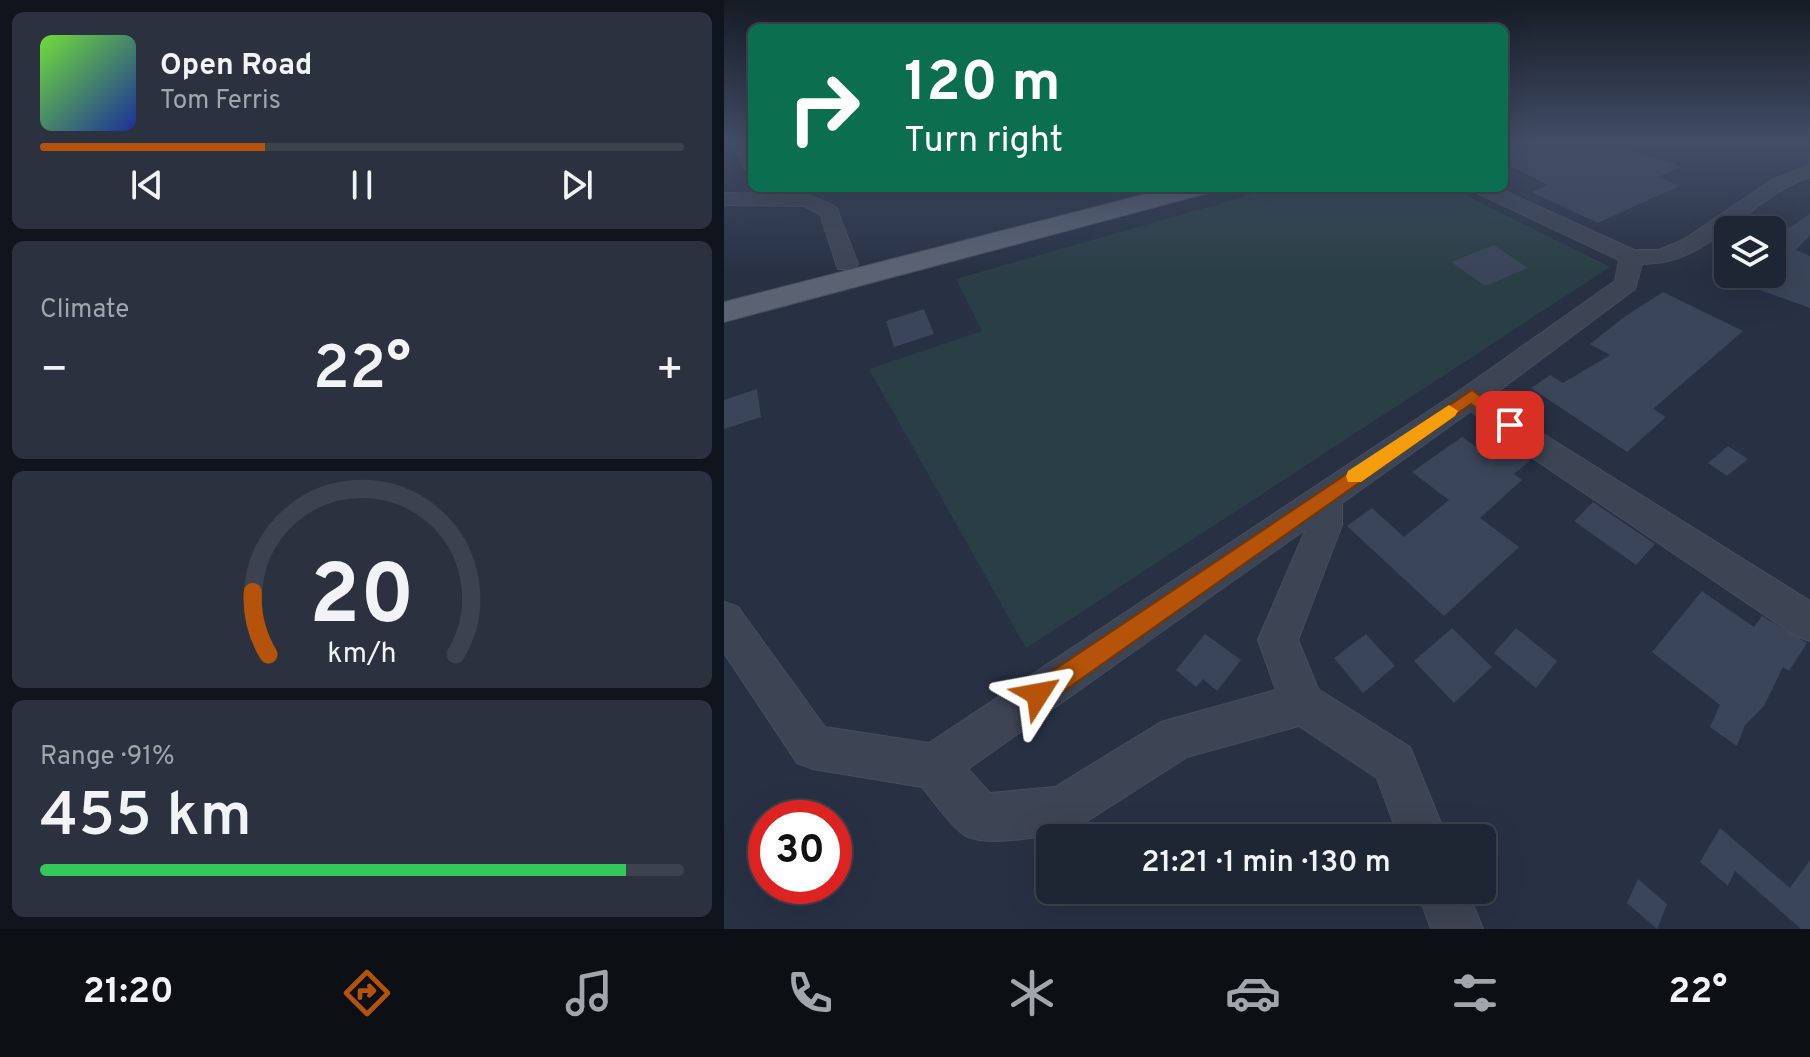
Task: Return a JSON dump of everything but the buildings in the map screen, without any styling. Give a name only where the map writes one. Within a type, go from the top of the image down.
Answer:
[{"type":"main road","points":[[724,294],[1135,192]]},
{"type":"main road","points":[[724,312],[1184,192]]},
{"type":"street","points":[[1491,192],[1631,257],[1672,255],[1723,226],[1781,185]]},
{"type":"street","points":[[724,199],[767,194],[807,200],[829,211],[846,264]]},
{"type":"street","points":[[934,766],[1472,396],[1627,284],[1631,257]]},
{"type":"street","points":[[1472,396],[1529,440],[1810,623]]},
{"type":"street","points":[[1325,497],[1325,525],[1278,640],[1303,704],[1394,763],[1418,824]]},
{"type":"street","points":[[724,620],[813,747],[934,766],[980,818],[1061,810],[1177,738],[1303,704]]},
{"type":"street","points":[[1447,904],[1457,929]]},
{"type":"green space","points":[[1260,192],[1459,192],[1610,267],[1026,648],[869,369],[982,331],[956,279]]},
{"type":"slow traffic","points":[[1355,476],[1449,411]]},
{"type":"route","points":[[1038,694],[1472,396],[1510,425]]}]
